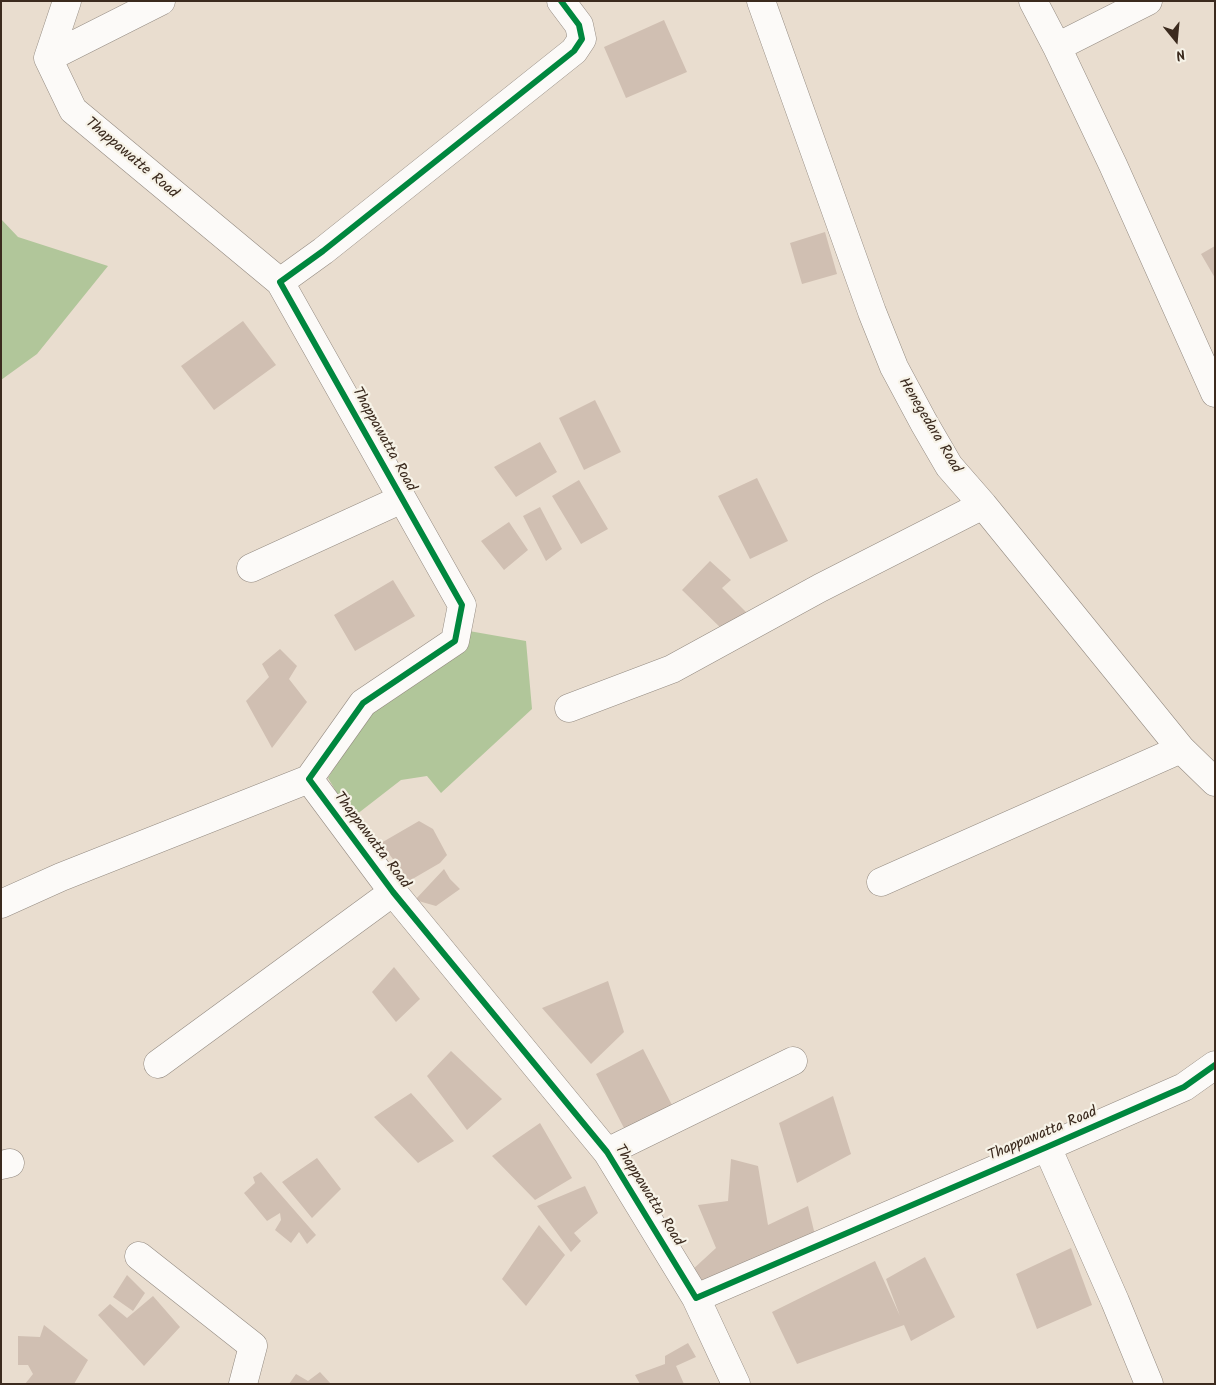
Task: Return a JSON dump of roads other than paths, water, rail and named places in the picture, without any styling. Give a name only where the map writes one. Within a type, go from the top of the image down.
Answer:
[{"type":"street","points":[[48,58],[67,1]]},
{"type":"street","points":[[48,58],[160,1]]},
{"type":"street","points":[[280,282],[323,251],[574,51],[582,39],[579,25],[561,1]]},
{"type":"street","name":"Henegedara Road","points":[[761,1],[872,312],[894,367],[924,423],[949,466],[983,505],[1181,749],[1215,782]]},
{"type":"street","points":[[1033,1],[1114,165],[1215,393]]},
{"type":"street","points":[[1057,47],[1148,1]]},
{"type":"street","name":"Thappawatte Road","points":[[48,58],[73,110],[280,282]]},
{"type":"street","name":"Thappawatta Road","points":[[280,282],[462,605],[455,641],[363,703],[309,779],[393,892],[607,1152],[696,1298],[1184,1087],[1215,1064]]},
{"type":"street","points":[[251,568],[402,499]]},
{"type":"street","points":[[569,708],[672,669],[820,588],[983,505]]},
{"type":"street","points":[[881,882],[1181,749]]},
{"type":"street","points":[[1,904],[61,877],[309,779]]},
{"type":"street","points":[[158,1064],[393,892]]},
{"type":"street","points":[[607,1152],[793,1061]]},
{"type":"street","points":[[1048,1147],[1149,1384]]},
{"type":"street","points":[[139,1256],[253,1346],[243,1384]]},
{"type":"street","points":[[696,1298],[736,1384]]}]
